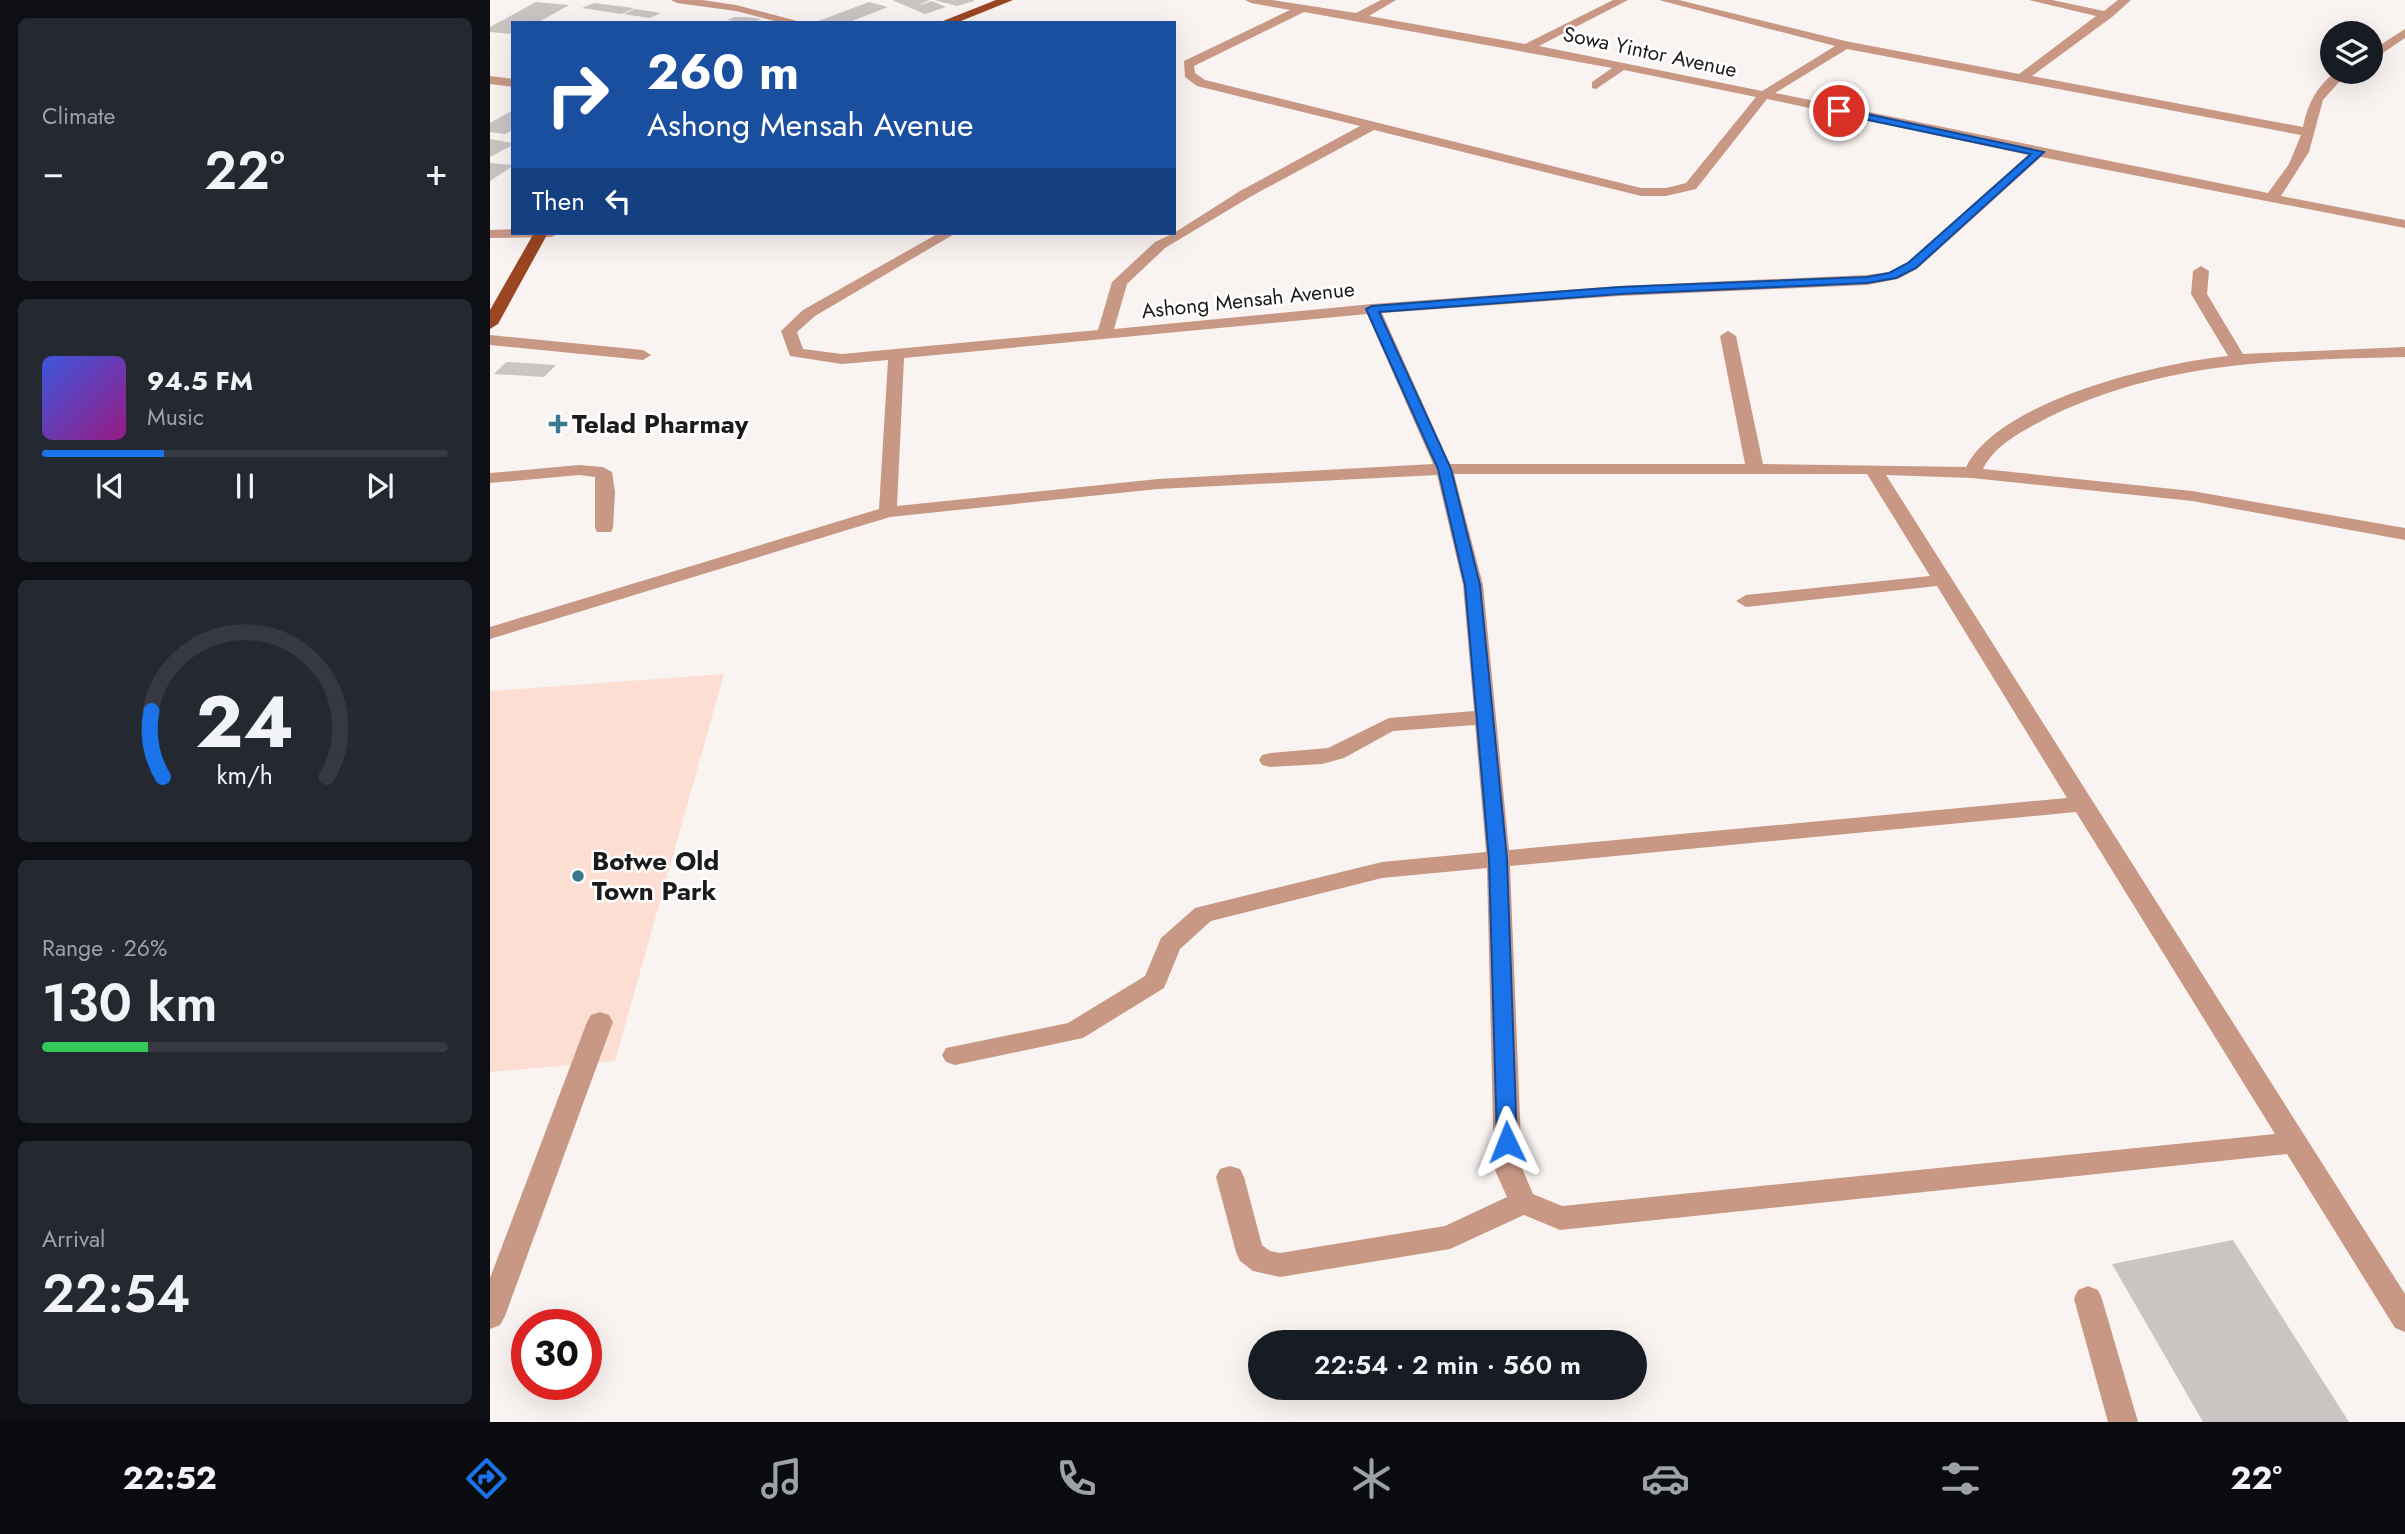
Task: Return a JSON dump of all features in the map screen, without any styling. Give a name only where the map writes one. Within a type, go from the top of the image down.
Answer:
[{"type":"main road","points":[[949,21],[1007,0]]},
{"type":"main road","points":[[492,318],[544,235]]},
{"type":"street","points":[[677,0],[736,8],[791,21]]},
{"type":"street","points":[[736,8],[762,0]]},
{"type":"street","name":"Sowa Yintor Avenue","points":[[1251,0],[1360,16],[1528,47],[2207,188],[2405,224]]},
{"type":"street","points":[[1360,16],[1390,0]]},
{"type":"street","points":[[1528,47],[1622,0]]},
{"type":"street","points":[[1665,0],[1845,45],[2024,76],[2309,132]]},
{"type":"street","points":[[2035,0],[2108,15]]},
{"type":"street","points":[[2024,76],[2125,0]]},
{"type":"street","points":[[1303,8],[1188,64],[1189,74],[1201,83],[1641,192],[1666,192],[1691,186],[1763,95],[1845,45]]},
{"type":"street","points":[[2383,53],[2405,33]]},
{"type":"street","points":[[1596,85],[1622,66]]},
{"type":"street","points":[[491,81],[511,83]]},
{"type":"street","points":[[2272,198],[2294,167],[2309,132],[2314,104],[2327,84]]},
{"type":"street","points":[[1104,336],[1120,282],[1160,245],[1245,194],[1370,127]]},
{"type":"street","name":"Ashong Mensah Avenue","points":[[946,235],[809,313],[789,331],[796,354],[842,359],[1372,309],[1620,290],[1867,280],[1892,276],[1912,266],[2039,152]]},
{"type":"street","points":[[490,233],[511,233]]},
{"type":"street","points":[[2201,271],[2199,294],[2237,358]]},
{"type":"street","points":[[1372,309],[1444,469],[1473,585],[1498,859],[1508,1168],[1524,1202],[1560,1218],[2292,1143]]},
{"type":"street","points":[[1728,336],[1755,468]]},
{"type":"street","points":[[490,340],[643,355]]},
{"type":"street","points":[[1972,473],[1980,455],[1997,439],[2058,405],[2105,386],[2156,371],[2237,358],[2405,352]]},
{"type":"street","points":[[888,512],[896,354]]},
{"type":"street","points":[[490,633],[888,512],[1158,484],[1444,469],[1755,468],[1972,473],[2192,495],[2405,534]]},
{"type":"street","points":[[1873,469],[2292,1143],[2405,1319]]},
{"type":"street","points":[[490,478],[579,470],[603,471],[608,484],[603,506],[604,528]]},
{"type":"street","points":[[1746,601],[1942,580]]},
{"type":"street","points":[[1270,760],[1322,757],[1336,753],[1389,725],[1486,717]]},
{"type":"street","points":[[955,1055],[1074,1031],[1154,982],[1170,944],[1203,914],[1382,870],[2081,804]]},
{"type":"street","points":[[490,1316],[600,1023]]},
{"type":"street","points":[[1230,1177],[1250,1252],[1263,1262],[1280,1265],[1425,1244],[1450,1237],[1524,1202]]},
{"type":"street","points":[[2088,1298],[2123,1422]]},
{"type":"shaded area","name":"Botwe Old Town Park","points":[[724,674],[615,1061],[490,1072],[490,691]]},
{"type":"building","points":[[892,0],[930,0],[917,6],[932,1],[946,7],[925,14]]},
{"type":"building","points":[[934,0],[974,0],[974,1],[957,6]]},
{"type":"building","points":[[536,2],[569,5],[541,21],[511,21],[511,34],[490,32],[490,27]]},
{"type":"building","points":[[869,2],[888,7],[852,21],[818,21]]},
{"type":"building","points":[[594,3],[634,8],[622,14],[582,8]]},
{"type":"building","points":[[635,9],[661,13],[650,18],[624,14]]},
{"type":"building","points":[[734,17],[761,19],[758,21],[727,20]]},
{"type":"building","points":[[511,111],[511,131],[505,134],[490,132],[490,123]]},
{"type":"building","points":[[490,139],[511,143],[511,146],[490,157]]},
{"type":"building","points":[[490,163],[511,165],[511,167],[490,181]]},
{"type":"building","points":[[506,362],[556,365],[544,377],[494,374]]},
{"type":"building","points":[[2233,1240],[2349,1422],[2203,1422],[2112,1264]]},
{"type":"place","name":"Telad Pharmay","points":[[558,424]]},
{"type":"place","name":"Botwe Old Town Park","points":[[578,876]]},
{"type":"route","points":[[1507,1142],[1498,859],[1473,585],[1444,469],[1372,309],[1620,290],[1867,280],[1892,276],[1912,266],[2039,152],[1839,111]]}]
